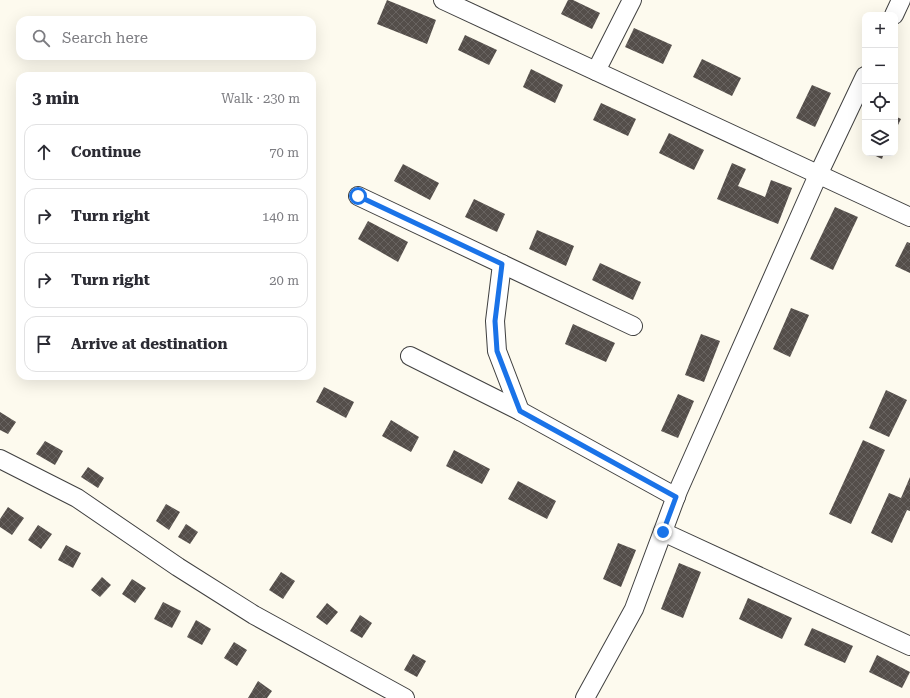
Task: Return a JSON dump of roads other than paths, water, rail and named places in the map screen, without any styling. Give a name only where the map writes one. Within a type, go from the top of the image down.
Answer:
[{"type":"street","points":[[443,0],[910,217]]},
{"type":"street","points":[[596,71],[632,0]]},
{"type":"street","points":[[895,12],[901,0]]},
{"type":"street","points":[[584,698],[634,609],[676,497],[818,175],[862,82]]},
{"type":"street","points":[[358,196],[633,326]]},
{"type":"street","points":[[502,264],[495,321],[497,351],[520,411]]},
{"type":"street","points":[[410,356],[520,411],[676,497]]},
{"type":"street","points":[[0,459],[77,498],[178,567],[254,615],[405,698]]},
{"type":"street","points":[[663,532],[910,646]]}]
